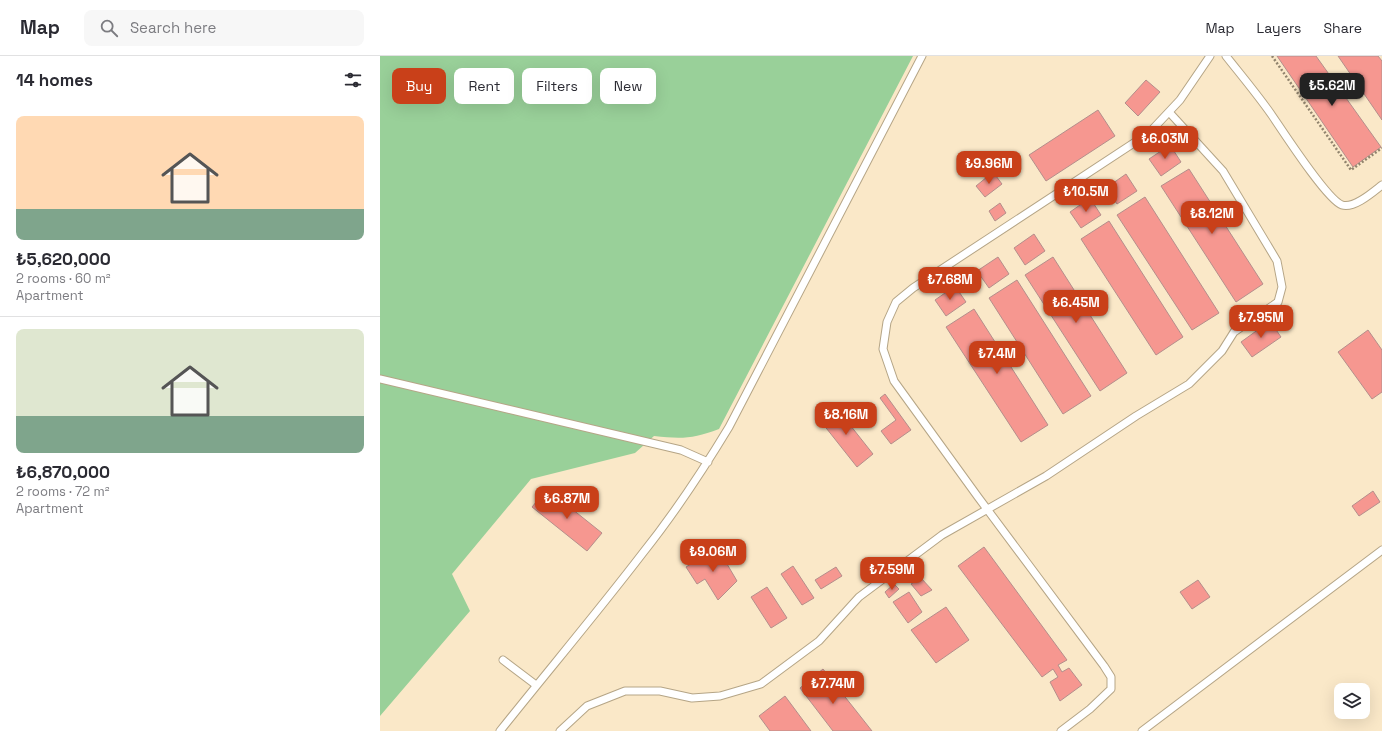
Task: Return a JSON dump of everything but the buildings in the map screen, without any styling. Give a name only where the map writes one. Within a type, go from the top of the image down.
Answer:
[{"type":"lane","points":[[500,731],[643,554],[708,462],[730,426],[922,56]]},
{"type":"lane","points":[[1061,731],[1090,709],[1111,690],[1111,677],[894,381],[883,349],[887,322],[896,302],[913,288],[1149,133],[1180,100],[1210,56]]},
{"type":"lane","points":[[1226,56],[1334,200],[1342,205],[1350,205],[1361,200],[1382,185]]},
{"type":"lane","points":[[560,731],[587,706],[625,691],[660,691],[692,698],[720,696],[761,684],[819,641],[859,597],[942,535],[1046,476],[1136,416],[1189,384],[1222,351],[1234,332],[1278,302],[1282,287],[1277,261],[1223,171],[1169,112]]},
{"type":"lane","points":[[380,379],[681,450],[708,462]]},
{"type":"lane","points":[[1142,731],[1381,552]]},
{"type":"lane","points":[[503,660],[536,685]]},
{"type":"path","points":[[1272,56],[1351,170],[1382,148]]},
{"type":"green space","points":[[380,56],[913,56],[719,429],[702,435],[687,437],[672,438],[654,436],[635,453],[531,479],[452,574],[470,611],[380,716]]}]
